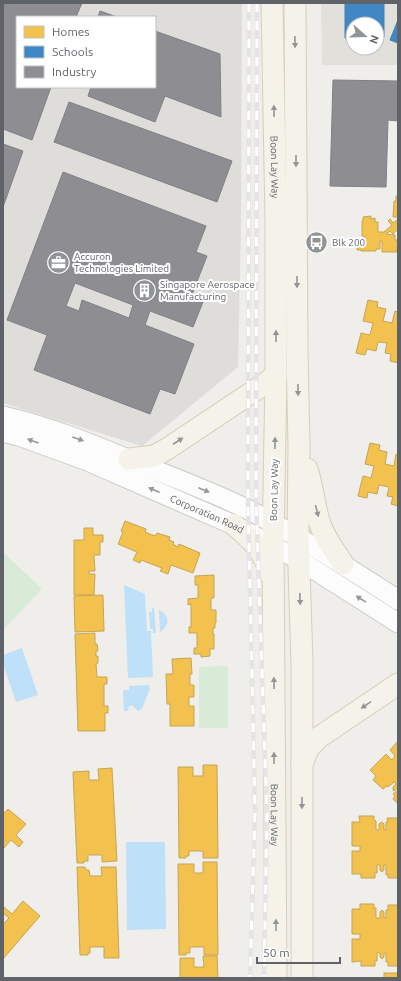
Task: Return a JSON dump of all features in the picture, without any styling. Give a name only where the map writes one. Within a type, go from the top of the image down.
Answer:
[{"type":"main road","name":"Boon Lay Way","points":[[272,3],[276,220],[276,375],[273,524],[276,978]]},
{"type":"main road","name":"Boon Lay Way","points":[[295,3],[299,446],[298,538],[302,663],[302,978]]},
{"type":"main road","points":[[129,459],[154,456],[167,449],[276,375]]},
{"type":"main road","name":"Corporation Road","points":[[3,416],[24,421],[88,442],[247,509],[343,564],[398,600]]},
{"type":"main road","name":"Corporation Road","points":[[3,432],[20,436],[86,460],[234,525],[299,560],[398,623]]},
{"type":"main road","points":[[299,446],[311,480],[315,507],[320,524],[327,540],[343,564]]},
{"type":"main road","points":[[234,525],[251,539],[260,549],[267,562],[273,585]]},
{"type":"main road","points":[[302,764],[308,750],[318,738],[398,684]]},
{"type":"shaded area","points":[[3,3],[242,3],[241,229],[238,367],[142,446],[3,403]]},
{"type":"shaded area","points":[[321,3],[398,3],[398,65],[322,65]]},
{"type":"green space","points":[[3,552],[42,589],[3,630]]},
{"type":"green space","points":[[228,666],[228,728],[199,728],[199,667]]},
{"type":"water","points":[[124,585],[145,594],[147,631],[151,631],[153,677],[128,678]]},
{"type":"water","points":[[152,608],[154,608],[156,633],[153,633],[153,629],[150,629],[149,612],[152,612]]},
{"type":"water","points":[[159,610],[163,612],[167,618],[166,627],[160,632]]},
{"type":"water","points":[[22,648],[38,695],[16,702],[3,664],[3,655]]},
{"type":"water","points":[[149,685],[150,688],[142,709],[138,711],[133,706],[129,706],[128,711],[124,711],[123,690],[129,690],[129,686]]},
{"type":"water","points":[[126,842],[165,842],[166,929],[127,930]]},
{"type":"building: Homes","points":[[396,196],[398,196],[398,217],[393,217],[394,201],[396,201]]},
{"type":"building: Homes","points":[[371,216],[371,219],[375,218],[375,222],[378,222],[378,232],[384,232],[392,225],[388,221],[390,219],[393,223],[398,219],[398,229],[393,234],[390,231],[386,234],[395,235],[395,240],[398,240],[397,252],[382,252],[382,241],[380,241],[380,249],[376,249],[376,251],[357,250],[357,242],[360,242],[359,239],[364,239],[364,236],[362,236],[363,217]]},
{"type":"building: Homes","points":[[368,300],[378,302],[377,307],[386,309],[383,321],[392,323],[395,311],[398,312],[398,363],[390,361],[391,354],[385,353],[387,343],[378,342],[376,351],[367,349],[365,355],[356,353],[361,333],[370,335],[373,323],[363,321]]},
{"type":"building: Homes","points":[[370,443],[380,445],[379,450],[387,452],[385,464],[394,466],[396,454],[398,455],[398,506],[391,504],[393,497],[387,496],[389,487],[379,485],[377,494],[368,492],[367,498],[358,496],[363,476],[371,478],[374,466],[365,464]]},
{"type":"building: Homes","points":[[125,521],[146,529],[145,532],[155,536],[157,533],[170,537],[169,540],[174,542],[173,544],[178,547],[179,544],[200,553],[193,573],[171,565],[168,574],[160,571],[162,568],[141,560],[140,563],[133,560],[137,552],[118,544],[123,532],[121,531]]},
{"type":"building: Homes","points":[[84,528],[93,528],[93,535],[103,535],[103,542],[100,542],[100,555],[94,555],[95,571],[89,571],[89,574],[95,574],[94,595],[74,595],[74,540],[84,540]]},
{"type":"building: Homes","points":[[214,575],[214,598],[211,598],[211,610],[216,610],[216,623],[215,628],[213,628],[214,649],[210,649],[210,656],[201,657],[201,654],[194,654],[194,648],[197,648],[197,633],[189,633],[189,627],[191,627],[191,604],[188,605],[188,599],[198,598],[198,585],[195,585],[195,576]]},
{"type":"building: Homes","points":[[103,595],[104,631],[75,632],[74,596]]},
{"type":"building: Homes","points":[[95,633],[95,644],[97,644],[98,651],[96,651],[96,656],[98,656],[98,663],[96,664],[97,677],[107,677],[107,684],[104,684],[104,706],[108,706],[108,713],[105,713],[105,731],[78,731],[75,634]]},
{"type":"building: Homes","points":[[191,658],[192,674],[190,674],[190,685],[194,685],[194,697],[189,697],[189,706],[194,706],[194,726],[170,726],[170,704],[167,704],[166,674],[173,674],[172,659]]},
{"type":"building: Homes","points":[[398,741],[398,788],[394,791],[393,790],[393,787],[396,784],[394,782],[383,789],[373,780],[376,776],[370,770],[386,754],[392,760],[395,756],[390,750]]},
{"type":"building: Homes","points":[[203,765],[217,765],[218,858],[203,858],[203,851],[189,851],[189,856],[186,856],[186,858],[179,858],[178,767],[193,767],[193,776],[203,776]]},
{"type":"building: Homes","points":[[112,768],[117,861],[102,862],[102,855],[88,855],[88,861],[84,861],[84,863],[77,863],[73,772],[89,771],[89,780],[99,780],[98,769]]},
{"type":"building: Homes","points":[[398,790],[398,804],[393,799],[395,796],[393,794]]},
{"type":"building: Homes","points":[[8,809],[26,824],[16,835],[23,842],[19,847],[11,840],[3,849],[3,814]]},
{"type":"building: Homes","points":[[359,816],[374,816],[374,820],[376,821],[376,830],[379,830],[379,824],[382,822],[384,824],[384,830],[386,830],[386,822],[388,822],[387,818],[398,818],[398,878],[388,878],[388,874],[386,875],[386,865],[384,865],[384,870],[382,872],[380,870],[380,865],[377,865],[377,873],[375,873],[375,878],[361,878],[361,874],[352,874],[352,851],[360,851],[360,846],[352,846],[352,822],[360,822]]},
{"type":"building: Homes","points":[[203,862],[217,862],[218,955],[204,955],[204,947],[190,947],[190,953],[186,953],[186,955],[179,955],[178,864],[194,864],[194,873],[203,873]]},
{"type":"building: Homes","points":[[77,867],[85,867],[86,870],[89,870],[90,876],[102,876],[101,867],[116,867],[119,958],[104,958],[104,947],[90,947],[90,953],[88,953],[88,955],[80,955]]},
{"type":"building: Homes","points":[[23,901],[40,916],[3,959],[3,924],[9,918],[3,913],[3,908],[4,907],[12,914]]},
{"type":"building: Homes","points":[[360,904],[374,904],[374,908],[376,908],[376,918],[380,918],[380,912],[382,910],[384,912],[384,918],[386,918],[386,910],[388,910],[388,905],[398,905],[398,966],[388,966],[388,962],[386,962],[386,953],[384,953],[384,957],[382,959],[380,957],[380,953],[377,953],[377,961],[375,961],[375,966],[361,966],[361,961],[352,962],[352,939],[360,939],[360,934],[352,934],[352,909],[360,909]]},
{"type":"building: Homes","points":[[203,956],[217,956],[218,978],[180,978],[180,958],[194,958],[194,967],[204,967]]},
{"type":"building: Homes","points":[[384,973],[398,973],[398,978],[384,978]]},
{"type":"building: Schools","points":[[345,3],[384,3],[384,16],[345,16]]},
{"type":"building: Schools","points":[[398,20],[398,43],[390,40]]},
{"type":"building: Industry","points":[[3,3],[82,3],[76,16],[16,16],[16,88],[51,88],[32,140],[3,129]]},
{"type":"building: Industry","points":[[100,11],[114,16],[98,16]]},
{"type":"building: Industry","points":[[156,31],[220,54],[221,117],[165,96],[155,122],[88,96],[91,88],[156,88]]},
{"type":"building: Industry","points":[[333,80],[398,81],[398,121],[388,120],[386,187],[330,186]]},
{"type":"building: Industry","points":[[69,102],[232,161],[217,202],[54,142]]},
{"type":"building: Industry","points":[[3,144],[23,151],[3,207]]},
{"type":"building: Industry","name":"Singapore Aerospace Manufacturing","points":[[63,172],[206,226],[196,252],[207,256],[191,297],[203,302],[193,327],[150,311],[145,325],[194,344],[175,394],[160,389],[150,414],[34,370],[47,335],[7,320]],"holes":[[[75,283],[133,305],[129,318],[82,300],[79,311],[66,306]]]},
{"type":"railway","points":[[249,3],[248,501],[255,811],[250,978]]},
{"type":"railway","points":[[257,3],[256,500],[267,814],[264,978]]},
{"type":"place","name":"Blk 200","points":[[317,242]]},
{"type":"place","name":"Accuron Technologies Limited","points":[[58,262]]},
{"type":"place","name":"Singapore Aerospace Manufacturing","points":[[144,290]]}]
